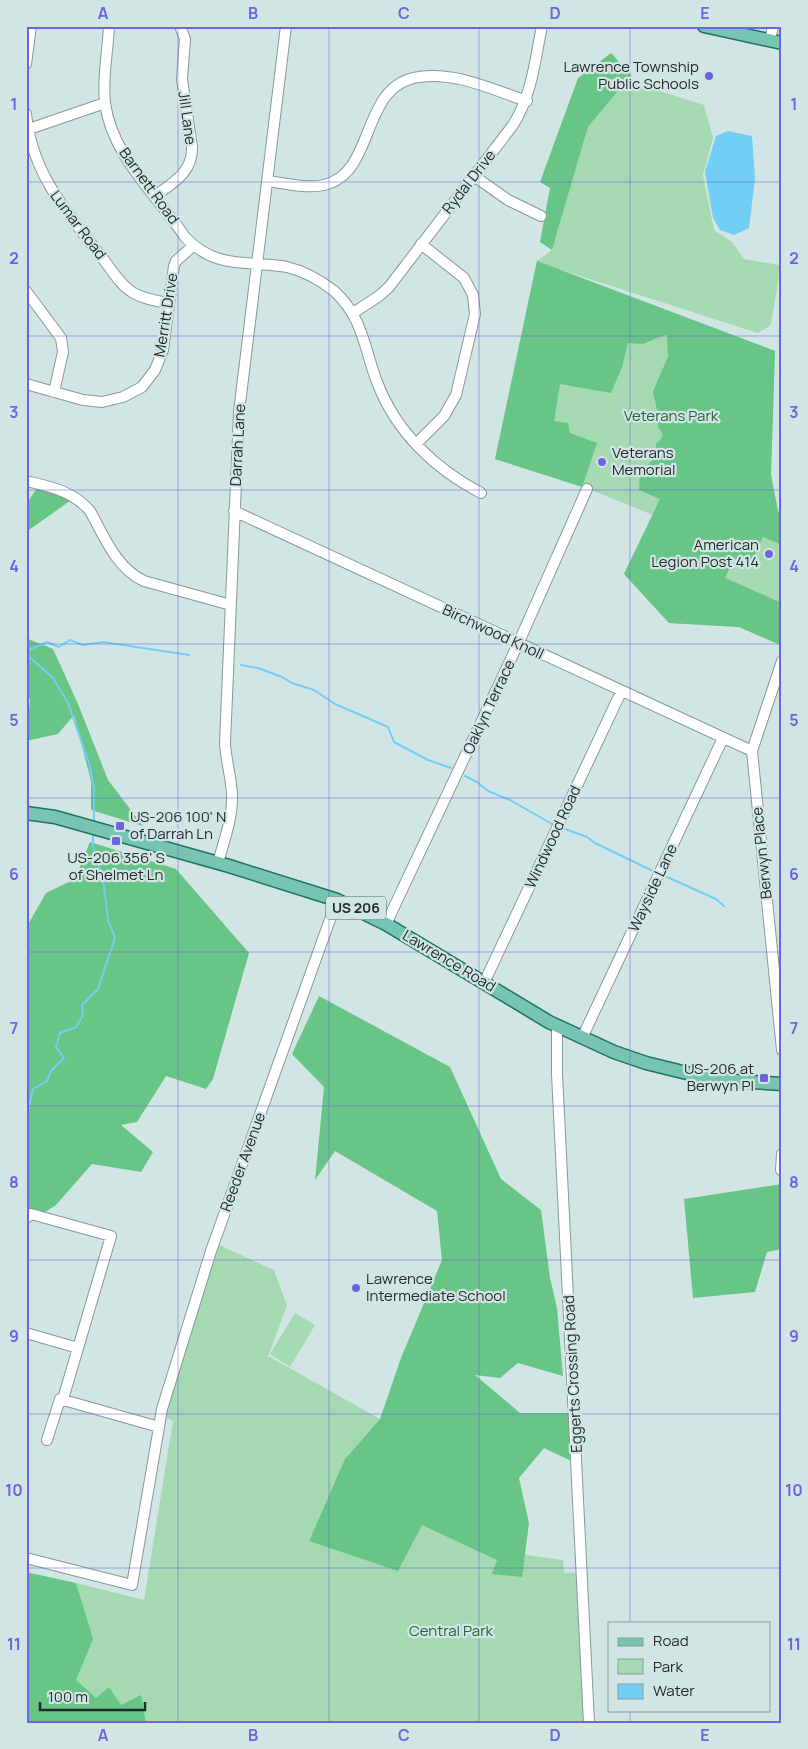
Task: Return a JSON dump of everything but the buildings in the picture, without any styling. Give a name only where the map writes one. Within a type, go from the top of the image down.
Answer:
[{"type":"main road","points":[[704,26],[776,42]]},
{"type":"main road","name":"Lawrence Road","points":[[26,813],[55,817],[93,827],[337,900],[386,924],[556,1026],[614,1052],[678,1072],[736,1081],[782,1084]]},
{"type":"street","points":[[26,64],[31,26]]},
{"type":"street","name":"Barnett Road","points":[[110,26],[105,83],[105,103],[108,119],[118,145],[185,236],[193,246],[214,258],[225,261],[287,267],[314,278],[335,292],[353,313],[365,338],[372,366],[385,399],[394,415],[416,444],[441,468],[482,493]]},
{"type":"street","name":"Jill Lane","points":[[155,196],[182,176],[192,157],[182,80],[186,39],[180,26]]},
{"type":"street","name":"Darrah Lane","points":[[218,863],[232,807],[232,792],[225,743],[239,412],[286,26]]},
{"type":"street","name":"Rydal Drive","points":[[353,313],[375,299],[389,286],[513,125],[526,101],[542,26]]},
{"type":"street","points":[[773,26],[776,42]]},
{"type":"street","points":[[267,181],[317,186],[326,185],[342,176],[354,163],[382,100],[393,88],[410,78],[421,76],[449,78],[526,101]]},
{"type":"street","points":[[28,129],[105,103]]},
{"type":"street","name":"Lumar Road","points":[[26,114],[28,129],[38,162],[58,200],[124,286],[140,296],[169,303]]},
{"type":"street","points":[[474,176],[508,200],[541,216]]},
{"type":"street","points":[[416,444],[444,416],[456,395],[475,314],[473,295],[464,278],[421,244]]},
{"type":"street","name":"Merritt Drive","points":[[26,384],[83,400],[102,402],[123,397],[142,386],[160,361],[163,350],[174,266],[176,261],[193,246]]},
{"type":"street","points":[[26,291],[61,338],[63,352],[54,392]]},
{"type":"street","points":[[26,481],[67,492],[83,504],[90,511],[121,564],[136,578],[231,605]]},
{"type":"street","name":"Oaklyn Terrace","points":[[386,924],[518,644],[587,489]]},
{"type":"street","name":"Birchwood Knoll","points":[[234,511],[621,692],[752,751]]},
{"type":"street","name":"Berwyn Place","points":[[782,661],[752,751],[782,1050]]},
{"type":"street","name":"Windwood Road","points":[[484,982],[621,692]]},
{"type":"street","name":"Wayside Lane","points":[[582,1038],[723,738]]},
{"type":"street","name":"Reeder Avenue","points":[[26,1558],[132,1584],[162,1409],[211,1251],[337,900]]},
{"type":"street","name":"Eggerts Crossing Road","points":[[556,1026],[589,1723]]},
{"type":"street","points":[[781,1170],[782,1154]]},
{"type":"street","points":[[26,1218],[31,1214],[110,1236],[63,1399]]},
{"type":"street","points":[[26,1333],[78,1348]]},
{"type":"street","points":[[47,1440],[60,1398],[159,1427]]},
{"type":"green space","points":[[611,53],[631,75],[588,127],[552,250],[540,242],[550,188],[540,182],[578,78]]},
{"type":"green space","name":"Veterans Park","points":[[631,75],[634,83],[704,105],[713,138],[703,175],[714,230],[732,242],[744,259],[779,265],[771,325],[758,333],[552,267],[775,351],[771,475],[778,511],[782,513],[782,645],[739,627],[669,623],[624,574],[653,515],[569,481],[495,459],[537,261],[552,250],[588,127]]},
{"type":"green space","name":"Veterans Park","points":[[537,261],[775,351],[771,475],[778,511],[782,513],[782,545],[763,537],[750,565],[734,558],[725,578],[782,603],[782,641],[780,645],[739,627],[669,623],[624,574],[660,499],[639,490],[640,472],[656,457],[656,444],[663,434],[658,427],[658,415],[653,391],[668,357],[667,334],[643,344],[628,343],[622,367],[611,393],[560,384],[554,421],[568,423],[570,433],[597,443],[582,487],[495,459]]},
{"type":"green space","points":[[38,486],[77,496],[26,532],[26,505]]},
{"type":"green space","points":[[26,638],[53,649],[78,704],[108,780],[143,826],[91,810],[91,781],[74,715],[58,734],[26,741],[30,699],[26,699]]},
{"type":"green space","points":[[90,842],[176,869],[249,953],[213,1079],[206,1089],[166,1076],[137,1122],[121,1125],[153,1152],[141,1172],[92,1164],[56,1205],[26,1224],[26,928],[46,893],[75,879]]},
{"type":"green space","points":[[319,996],[450,1067],[501,1179],[541,1210],[550,1278],[557,1308],[563,1376],[518,1363],[500,1378],[475,1375],[520,1413],[577,1413],[580,1465],[544,1448],[519,1478],[529,1523],[522,1577],[492,1574],[497,1560],[422,1525],[398,1571],[309,1541],[345,1459],[380,1419],[401,1358],[442,1260],[437,1211],[335,1151],[315,1180],[324,1087],[292,1054]]},
{"type":"green space","points":[[782,1184],[782,1249],[767,1252],[755,1292],[693,1298],[684,1199]]},
{"type":"green space","name":"Central Park","points":[[219,1245],[274,1270],[287,1306],[268,1356],[380,1419],[345,1459],[309,1541],[419,1520],[500,1551],[563,1560],[564,1573],[585,1572],[593,1723],[26,1723],[78,1590],[76,1583],[144,1600],[173,1421],[164,1416]]},
{"type":"green space","points":[[295,1313],[315,1325],[290,1367],[270,1354]]},
{"type":"green space","points":[[26,1572],[76,1583],[93,1639],[76,1680],[96,1698],[109,1687],[121,1705],[141,1695],[146,1723],[26,1723]]},
{"type":"water","points":[[728,131],[752,136],[755,179],[749,228],[734,235],[720,230],[713,218],[705,172],[716,136]]},
{"type":"waterway","points":[[26,651],[47,642],[59,647],[70,640],[83,645],[103,642],[189,655]]},
{"type":"waterway","points":[[26,654],[53,678],[68,703],[89,763],[94,789],[94,824]]},
{"type":"waterway","points":[[241,665],[258,668],[292,683],[314,690],[335,704],[388,727],[394,742],[428,760],[451,768]]},
{"type":"waterway","points":[[465,776],[477,782],[488,791],[510,800],[552,824]]},
{"type":"waterway","points":[[565,829],[587,837],[595,843],[655,872]]},
{"type":"waterway","points":[[26,1110],[29,1108],[33,1089],[47,1081],[51,1071],[64,1058],[56,1047],[60,1033],[76,1027],[83,1015],[82,1005],[98,989],[115,938],[108,920],[103,879],[93,846],[93,834]]},
{"type":"waterway","points":[[667,877],[716,899],[724,906]]},
{"type":"place","name":"Lawrence Township Public Schools","points":[[709,76]]},
{"type":"place","name":"Veterans Memorial","points":[[602,462]]},
{"type":"place","name":"American Legion Post 414","points":[[769,554]]},
{"type":"place","name":"US-206 100' N of Darrah Ln","points":[[120,826]]},
{"type":"place","name":"US-206 356' S of Shelmet Ln","points":[[116,841]]},
{"type":"place","name":"US-206 at Berwyn Pl","points":[[764,1078]]},
{"type":"place","name":"Lawrence Intermediate School","points":[[356,1288]]}]
